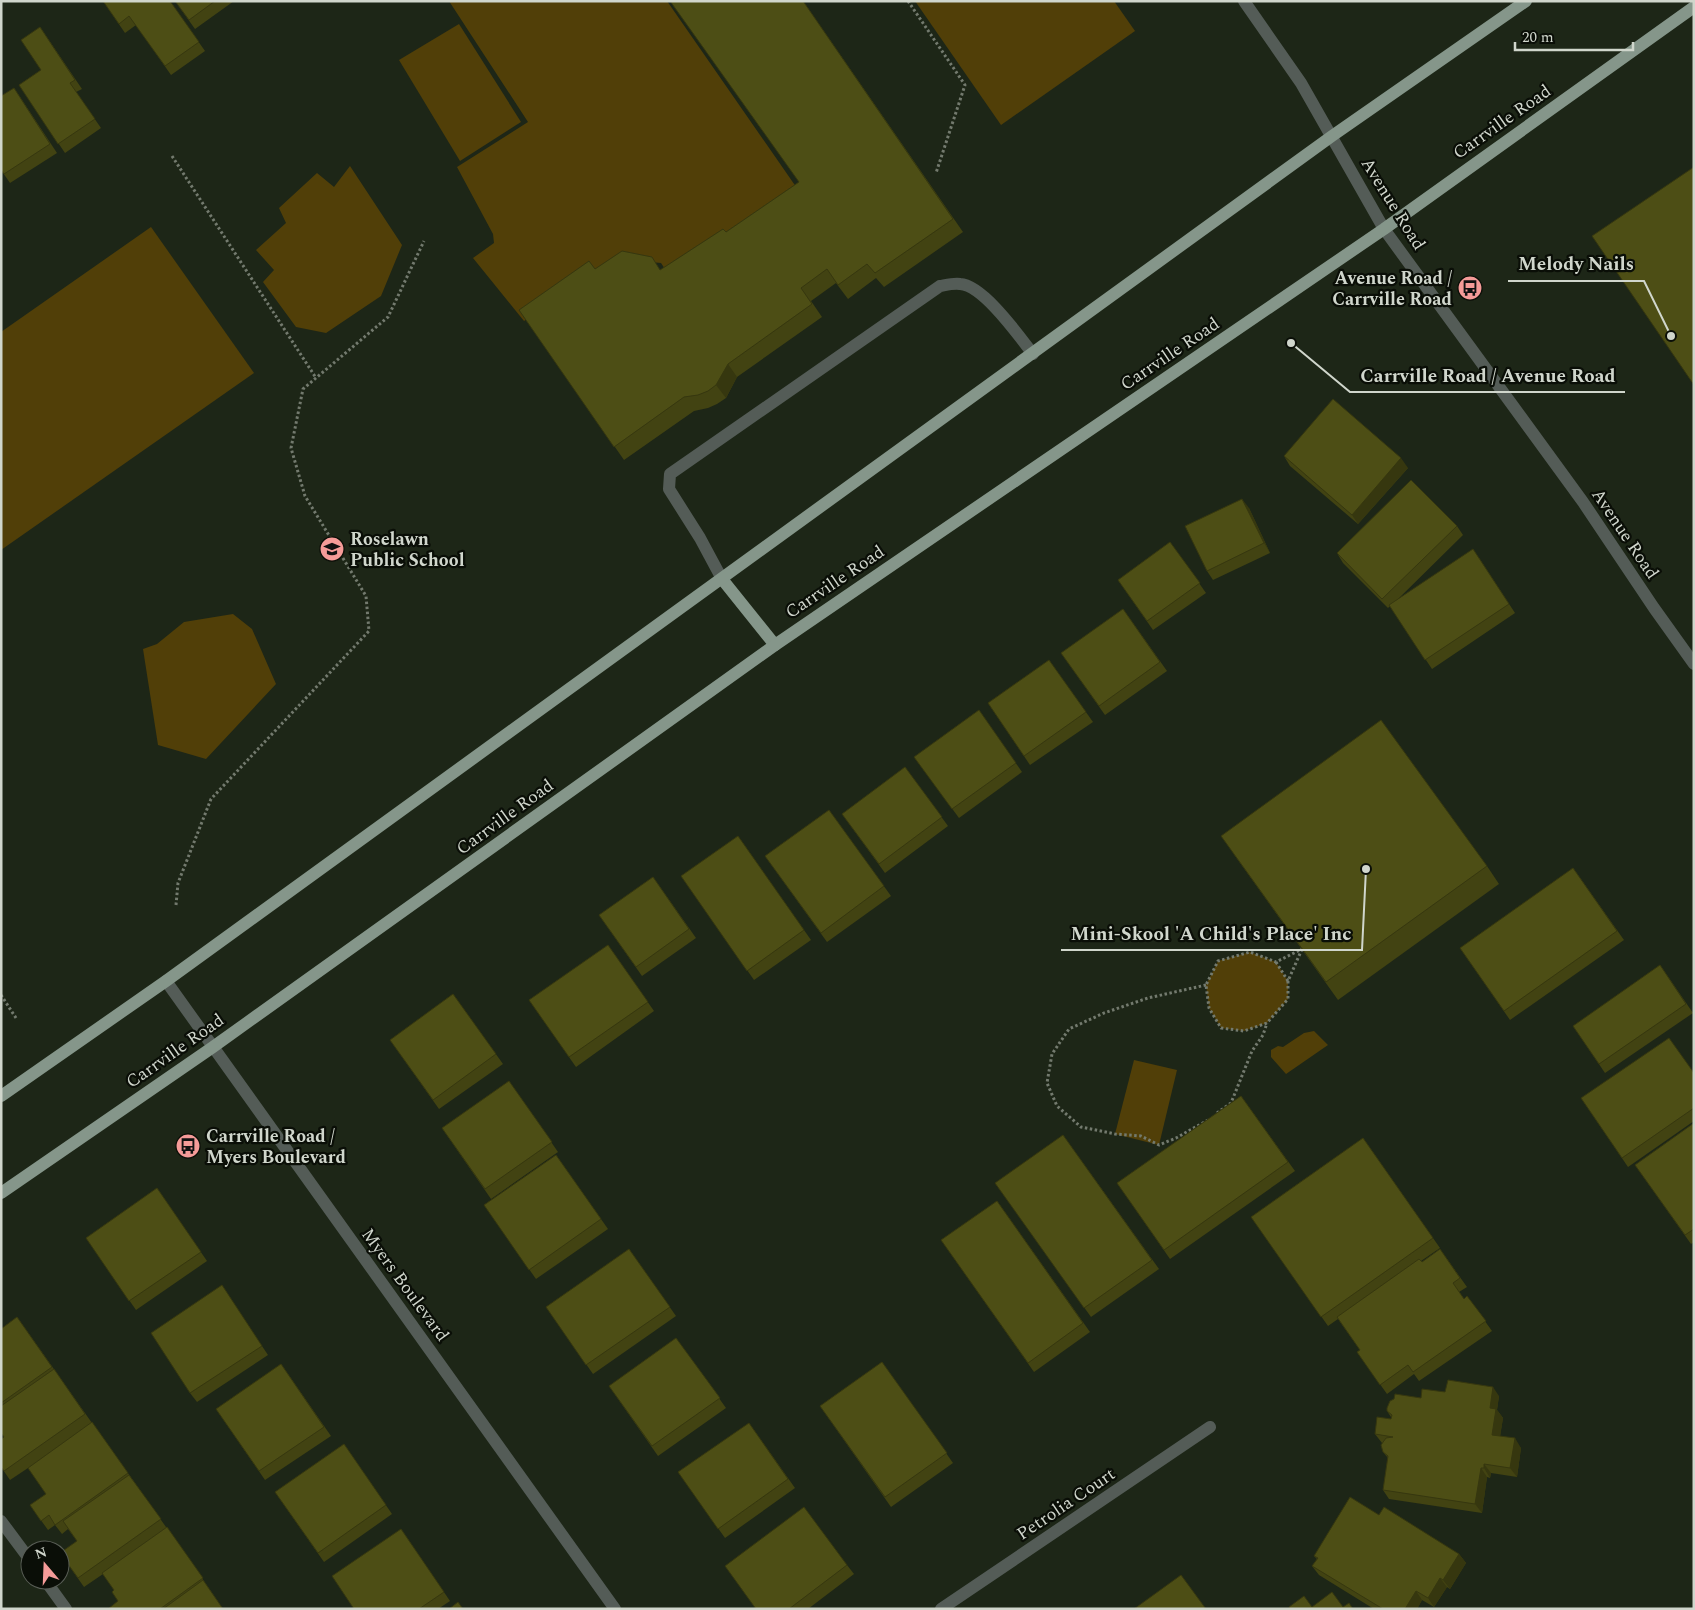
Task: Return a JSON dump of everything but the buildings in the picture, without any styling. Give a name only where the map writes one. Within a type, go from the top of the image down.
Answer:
[{"type":"main road","points":[[1,1096],[166,981],[1332,136],[1526,1]]},
{"type":"main road","name":"Carrville Road","points":[[1,1193],[213,1046],[775,645],[1384,229],[1694,7]]},
{"type":"main road","points":[[722,579],[775,645]]},
{"type":"street","name":"Avenue Road","points":[[1244,1],[1301,82],[1384,229],[1582,502],[1694,664]]},
{"type":"street","points":[[722,579],[700,538],[669,489],[670,474],[940,286],[961,284],[977,290],[1010,323],[1033,354]]},
{"type":"street","name":"Myers Boulevard","points":[[166,981],[615,1609]]},
{"type":"street","name":"Petrolia Court","points":[[941,1609],[1210,1427]]},
{"type":"street","points":[[1,1521],[20,1547]]},
{"type":"street","points":[[52,1590],[66,1609]]},
{"type":"path","points":[[908,1],[965,85],[936,172]]},
{"type":"path","points":[[172,156],[316,378]]},
{"type":"path","points":[[176,905],[178,883],[211,799],[369,631],[366,596],[305,496],[291,448],[303,389],[388,317],[424,241]]},
{"type":"path","points":[[1216,1114],[1231,1103],[1252,1051],[1263,1034],[1267,1023],[1288,998],[1288,981],[1302,949],[1276,962]]},
{"type":"path","points":[[1267,1023],[1244,1031],[1222,1028],[1208,1008],[1206,985],[1218,961],[1250,952],[1276,962],[1288,981]]},
{"type":"path","points":[[1206,985],[1148,998],[1104,1013],[1069,1028],[1052,1054],[1047,1083],[1057,1106],[1080,1127],[1115,1134],[1141,1136],[1159,1145],[1176,1138],[1209,1119]]},
{"type":"path","points":[[1,995],[16,1018]]},
{"type":"shaded area","points":[[449,1],[667,1],[801,194],[671,278],[661,263],[629,260],[598,269],[524,321],[473,258],[494,243],[493,234],[457,167],[528,122]]},
{"type":"shaded area","points":[[915,1],[1114,1],[1135,31],[1001,125]]},
{"type":"shaded area","points":[[459,24],[521,122],[460,161],[399,60]]},
{"type":"shaded area","points":[[350,166],[402,245],[381,296],[326,333],[296,327],[263,282],[274,270],[256,250],[286,223],[279,208],[317,173],[334,187]]},
{"type":"shaded area","points":[[151,227],[254,373],[1,550],[1,332]]},
{"type":"shaded area","points":[[233,614],[252,629],[276,684],[206,759],[158,745],[143,649],[157,644],[184,622]]},
{"type":"shaded area","points":[[1250,952],[1276,962],[1288,981],[1288,999],[1267,1023],[1244,1031],[1221,1028],[1209,1008],[1206,985],[1218,961]]},
{"type":"shaded area","points":[[1314,1031],[1328,1045],[1286,1074],[1271,1057],[1271,1050],[1278,1046],[1283,1047],[1304,1033]]},
{"type":"shaded area","points":[[1134,1060],[1177,1070],[1159,1145],[1115,1134]]},
{"type":"place","name":"Avenue Road / Carrville Road","points":[[1470,288]]},
{"type":"place","name":"Melody Nails","points":[[1671,336]]},
{"type":"place","name":"Carrville Road / Avenue Road","points":[[1291,343]]},
{"type":"place","name":"Roselawn Public School","points":[[332,549]]},
{"type":"place","name":"Mini-Skool 'A Child's Place' Inc","points":[[1366,869]]},
{"type":"place","name":"Carrville Road / Myers Boulevard","points":[[188,1146]]}]
